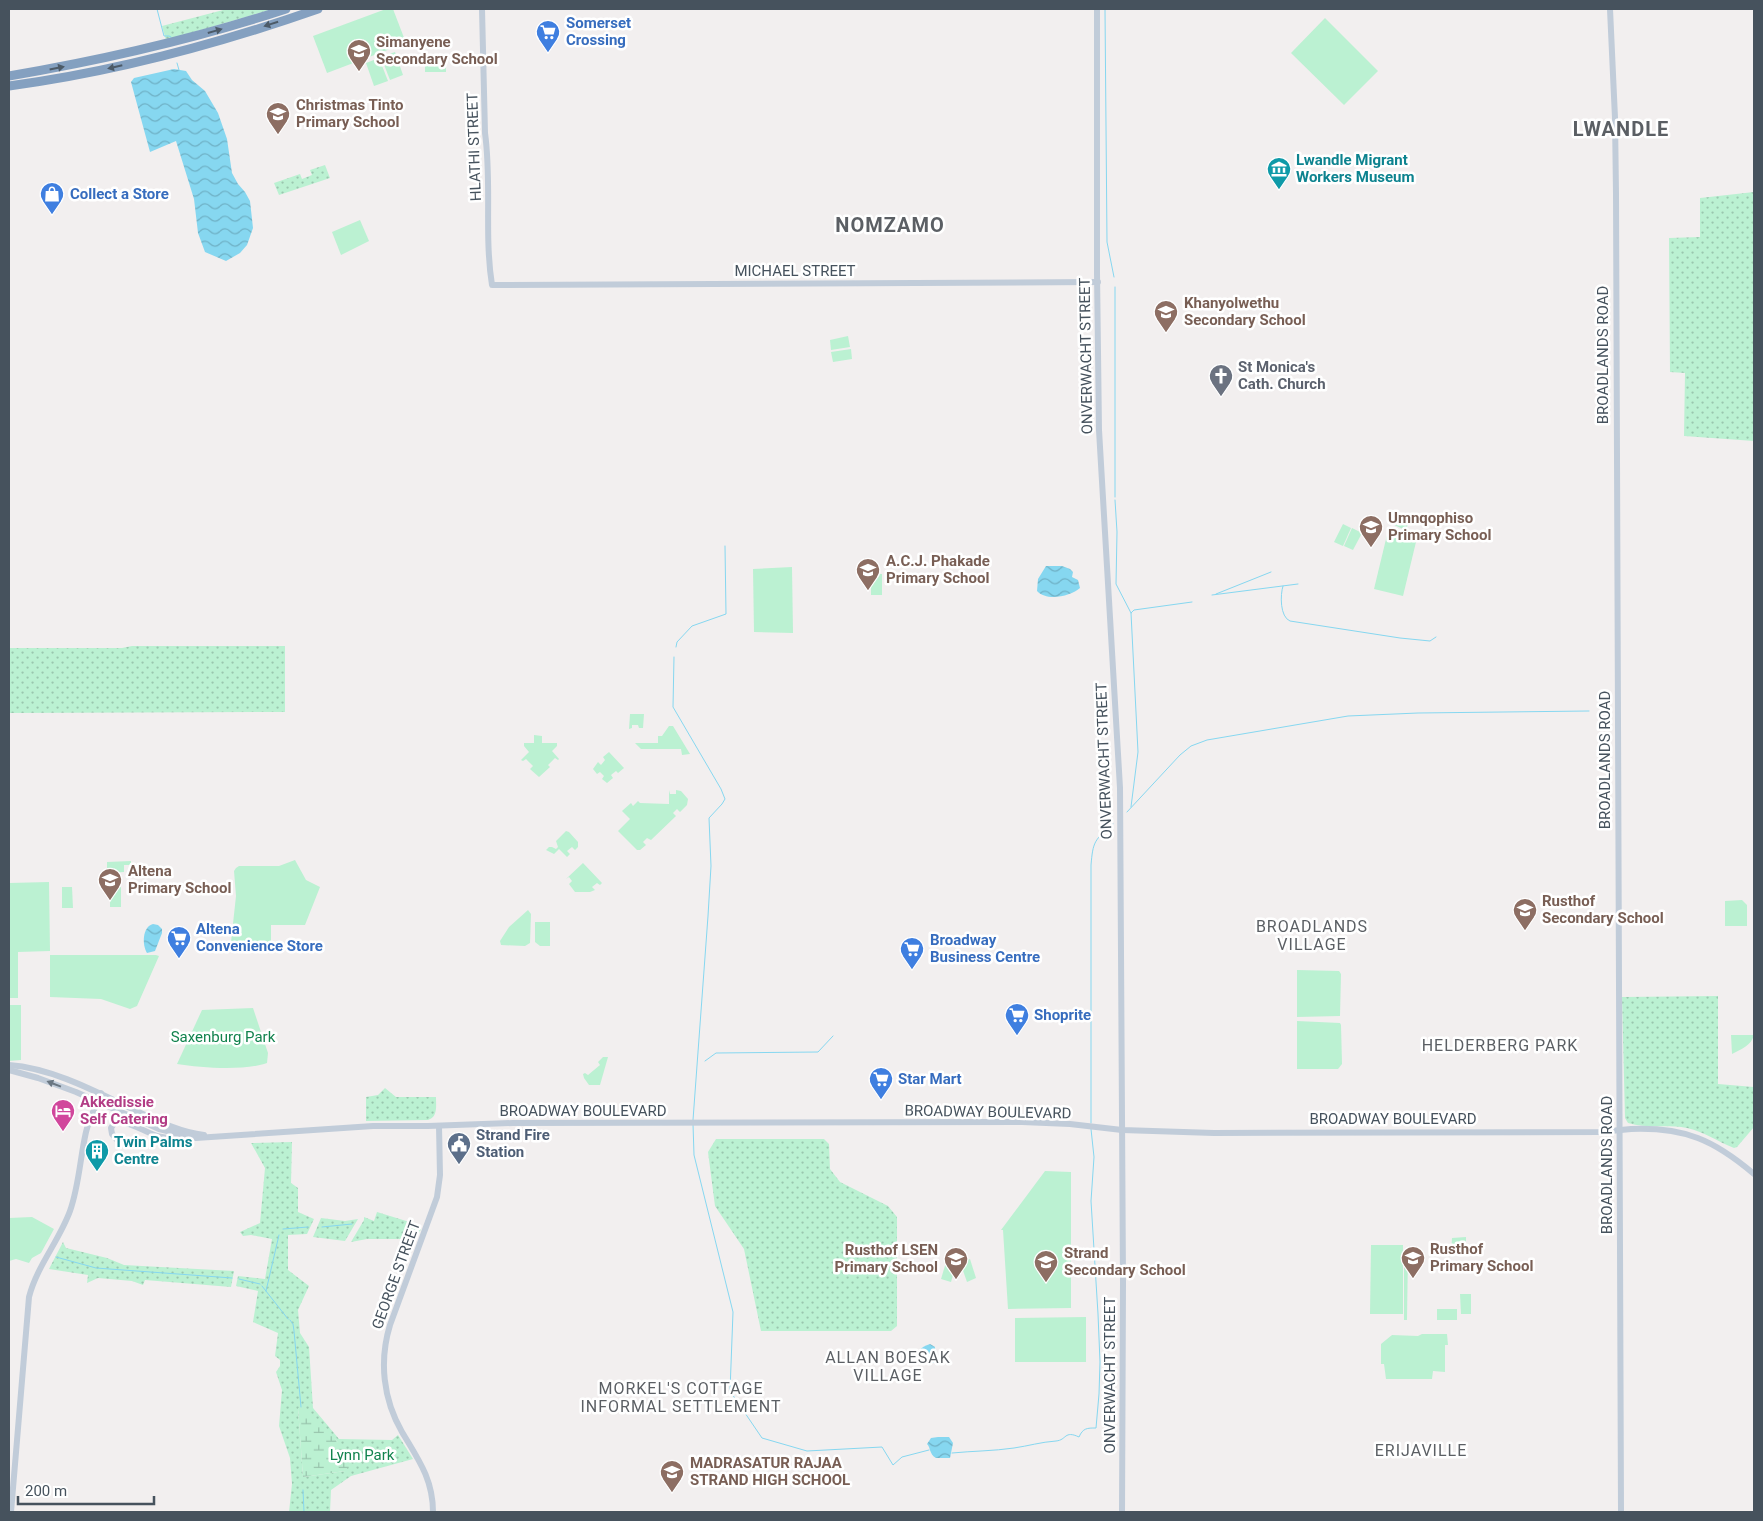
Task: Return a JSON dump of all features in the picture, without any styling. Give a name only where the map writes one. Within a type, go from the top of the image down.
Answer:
[{"type":"highway","points":[[9,76],[128,53],[184,39],[286,9]]},
{"type":"highway","points":[[9,86],[56,79],[161,56],[257,29],[318,9]]},
{"type":"main road","name":"HLATHI STREET","points":[[482,9],[490,275],[492,285]]},
{"type":"main road","name":"ONVERWACHT STREET","points":[[1097,9],[1100,445],[1120,788],[1122,1512]]},
{"type":"main road","name":"BROADLANDS ROAD","points":[[1610,9],[1616,194],[1621,1512]]},
{"type":"main road","name":"MICHAEL STREET","points":[[492,285],[1098,282]]},
{"type":"main road","name":"BROADWAY BOULEVARD","points":[[9,1066],[39,1071],[102,1094],[173,1127],[210,1137]]},
{"type":"main road","name":"BROADWAY BOULEVARD","points":[[9,1070],[38,1078],[98,1101],[159,1129],[191,1138],[373,1126],[477,1124],[1022,1122],[1122,1130],[1214,1132],[1665,1130],[1697,1137],[1727,1152],[1754,1174]]},
{"type":"main road","points":[[11,1512],[29,1297],[37,1275],[71,1208],[86,1134],[102,1094]]},
{"type":"main road","points":[[119,1142],[113,1135],[111,1128],[115,1122],[120,1121],[159,1138],[191,1138]]},
{"type":"main road","name":"GEORGE STREET","points":[[433,1512],[431,1492],[425,1470],[398,1426],[390,1407],[385,1387],[383,1366],[385,1342],[390,1325],[437,1198],[440,1175],[439,1126]]},
{"type":"green space","points":[[227,9],[273,9],[166,40],[162,26]]},
{"type":"green space","points":[[386,9],[393,9],[406,43],[327,73],[313,36]]},
{"type":"green space","points":[[1325,18],[1378,71],[1344,105],[1291,53]]},
{"type":"green space","points":[[395,52],[403,75],[390,80],[381,57]]},
{"type":"green space","points":[[379,58],[388,81],[374,86],[366,63]]},
{"type":"green space","points":[[425,61],[446,61],[446,72],[425,72]]},
{"type":"green space","points":[[325,165],[330,178],[279,195],[274,183],[300,174],[302,179],[312,175],[310,170]]},
{"type":"green space","points":[[1754,192],[1754,441],[1684,436],[1685,373],[1670,372],[1669,238],[1700,237],[1700,198]]},
{"type":"green space","points":[[360,220],[369,241],[341,255],[332,232]]},
{"type":"green space","points":[[848,336],[850,347],[831,350],[830,340]]},
{"type":"green space","points":[[851,349],[852,359],[833,362],[831,352]]},
{"type":"green space","points":[[1395,514],[1410,521],[1405,530],[1390,523]]},
{"type":"green space","points":[[1343,524],[1351,528],[1343,546],[1334,542]]},
{"type":"green space","points":[[1352,528],[1362,533],[1353,550],[1344,546]]},
{"type":"green space","points":[[1387,535],[1416,542],[1403,596],[1374,589]]},
{"type":"green space","points":[[792,567],[793,633],[754,632],[753,569]]},
{"type":"green space","points":[[871,574],[882,574],[882,595],[871,595]]},
{"type":"green space","points":[[132,646],[285,646],[285,712],[9,713],[9,648],[122,648]]},
{"type":"green space","points":[[630,714],[644,714],[643,728],[639,728],[638,725],[632,725],[632,728],[629,729]]},
{"type":"green space","points":[[669,726],[673,726],[690,754],[682,755],[681,749],[641,749],[635,743],[658,743],[658,736],[662,736]]},
{"type":"green space","points":[[534,735],[542,736],[542,743],[557,743],[557,746],[552,751],[559,759],[555,758],[548,765],[550,767],[539,777],[530,769],[533,766],[526,759],[521,760],[529,752],[524,743],[534,743]]},
{"type":"green space","points":[[609,752],[624,768],[618,773],[616,771],[611,775],[613,778],[607,783],[602,779],[604,776],[600,772],[597,774],[593,769],[598,762],[601,765],[605,760],[603,757]]},
{"type":"green space","points":[[669,790],[670,794],[676,794],[676,790],[681,791],[688,799],[687,805],[680,812],[677,809],[673,813],[676,816],[651,840],[647,838],[643,842],[646,845],[637,850],[618,831],[630,819],[622,811],[631,803],[633,806],[638,801],[640,803],[669,804]]},
{"type":"green space","points":[[566,831],[578,842],[578,847],[575,850],[572,847],[567,851],[570,854],[567,857],[559,849],[554,854],[546,850],[549,847],[556,849],[558,847],[556,841]]},
{"type":"green space","points":[[295,860],[306,880],[320,887],[305,925],[271,925],[271,949],[237,950],[234,948],[231,942],[236,896],[234,871],[236,868],[239,866],[279,866]]},
{"type":"green space","points":[[131,861],[131,865],[124,865],[124,872],[107,873],[107,862]]},
{"type":"green space","points":[[583,863],[602,883],[600,885],[597,883],[592,887],[595,890],[590,892],[575,892],[569,884],[572,881],[569,877],[566,879]]},
{"type":"green space","points":[[49,882],[50,951],[18,952],[18,998],[9,998],[9,883]]},
{"type":"green space","points":[[62,887],[72,887],[73,908],[62,908]]},
{"type":"green space","points":[[110,887],[121,887],[121,907],[110,907]]},
{"type":"green space","points":[[1742,900],[1747,905],[1747,926],[1725,926],[1725,901]]},
{"type":"green space","points":[[528,910],[531,914],[530,943],[525,946],[501,945],[500,941],[509,927]]},
{"type":"green space","points":[[535,922],[550,922],[550,946],[540,946],[535,942]]},
{"type":"green space","points":[[50,955],[159,956],[137,1006],[130,1009],[101,999],[50,997]]},
{"type":"green space","points":[[1297,970],[1339,971],[1341,974],[1340,1016],[1297,1017]]},
{"type":"green space","points":[[1718,996],[1718,1084],[1754,1087],[1754,1127],[1734,1148],[1687,1128],[1643,1126],[1628,1123],[1625,1118],[1622,997]]},
{"type":"green space","points":[[9,1005],[21,1005],[21,1060],[9,1061]]},
{"type":"green space","name":"Saxenburg Park","points":[[253,1008],[268,1053],[267,1063],[258,1066],[235,1068],[210,1068],[177,1064],[202,1010]]},
{"type":"green space","points":[[1297,1021],[1340,1023],[1342,1064],[1338,1069],[1297,1069]]},
{"type":"green space","points":[[1731,1035],[1754,1035],[1748,1045],[1732,1054]]},
{"type":"green space","points":[[603,1057],[608,1057],[600,1085],[589,1085],[583,1074],[588,1075],[600,1065],[598,1062]]},
{"type":"green space","points":[[385,1088],[396,1097],[436,1097],[435,1114],[428,1120],[366,1121],[366,1097],[378,1095]]},
{"type":"green space","points":[[716,1139],[824,1139],[829,1144],[830,1169],[840,1182],[888,1206],[897,1217],[897,1326],[891,1331],[761,1331],[744,1249],[715,1206],[708,1152]]},
{"type":"green space","name":"Lynn Park","points":[[292,1142],[291,1183],[298,1188],[298,1212],[314,1219],[307,1234],[288,1235],[288,1270],[309,1286],[298,1310],[300,1333],[309,1347],[313,1408],[339,1439],[392,1440],[398,1435],[413,1459],[351,1476],[331,1490],[330,1512],[289,1512],[292,1484],[290,1458],[279,1426],[282,1390],[276,1372],[280,1366],[280,1360],[275,1356],[278,1333],[253,1322],[258,1291],[236,1286],[238,1276],[265,1279],[272,1239],[251,1235],[243,1236],[240,1232],[260,1223],[265,1168],[251,1143]],"holes":[[[298,1408],[309,1413],[337,1441],[345,1471],[303,1477]]]},
{"type":"green space","points":[[1045,1171],[1071,1172],[1071,1308],[1008,1309],[1003,1230],[1001,1230]]},
{"type":"green space","points":[[377,1212],[416,1224],[421,1229],[416,1239],[367,1239],[351,1242],[364,1217],[374,1221]]},
{"type":"green space","points":[[32,1217],[54,1229],[41,1253],[32,1258],[29,1263],[16,1259],[9,1261],[9,1218]]},
{"type":"green space","points":[[321,1218],[345,1221],[358,1219],[345,1241],[313,1237]]},
{"type":"green space","points":[[1466,1237],[1466,1250],[1468,1253],[1451,1253],[1452,1238]]},
{"type":"green space","points":[[63,1242],[66,1248],[107,1258],[124,1265],[234,1271],[231,1287],[145,1280],[143,1285],[132,1281],[98,1278],[87,1283],[88,1275],[49,1269]]},
{"type":"green space","points":[[1371,1245],[1403,1245],[1403,1314],[1370,1314]]},
{"type":"green space","points":[[1404,1252],[1408,1252],[1407,1320],[1404,1320]]},
{"type":"green space","points":[[947,1259],[957,1262],[951,1282],[941,1279]]},
{"type":"green space","points":[[970,1259],[976,1278],[967,1282],[960,1262]]},
{"type":"green space","points":[[1460,1294],[1471,1294],[1471,1314],[1461,1314]]},
{"type":"green space","points":[[1437,1309],[1457,1309],[1457,1320],[1437,1320]]},
{"type":"green space","points":[[1086,1317],[1086,1362],[1015,1362],[1015,1318]]},
{"type":"green space","points":[[1422,1334],[1447,1334],[1448,1345],[1445,1345],[1445,1372],[1433,1371],[1432,1379],[1386,1379],[1384,1364],[1381,1364],[1381,1344],[1392,1335],[1418,1336]]},
{"type":"green space","points":[[303,1407],[336,1440],[349,1465],[345,1471],[303,1477],[298,1408]]},
{"type":"water","points":[[174,69],[186,71],[192,80],[205,91],[218,113],[227,139],[232,173],[250,201],[253,228],[247,245],[240,253],[226,261],[205,252],[198,233],[194,199],[176,141],[150,152],[131,82],[134,78]]},
{"type":"water","points":[[1046,566],[1062,566],[1070,569],[1073,572],[1072,577],[1078,580],[1080,588],[1059,597],[1041,594],[1037,591],[1038,579]]},
{"type":"water","points":[[153,924],[158,925],[162,929],[162,933],[155,951],[147,953],[144,946],[145,932]]},
{"type":"water","points":[[930,1344],[935,1347],[934,1363],[915,1363],[915,1356],[918,1351]]},
{"type":"water","points":[[949,1437],[953,1443],[950,1458],[936,1458],[931,1453],[927,1444],[931,1438]]},
{"type":"waterway","points":[[157,9],[164,36],[171,37]]},
{"type":"waterway","points":[[1105,9],[1107,242],[1114,277]]},
{"type":"waterway","points":[[177,63],[179,70]]},
{"type":"waterway","points":[[1115,287],[1115,497]]},
{"type":"waterway","points":[[1115,500],[1117,532],[1116,584],[1131,613]]},
{"type":"waterway","points":[[676,647],[677,642],[692,626],[726,614],[725,546]]},
{"type":"waterway","points":[[1216,594],[1271,572]]},
{"type":"waterway","points":[[1212,595],[1298,584]]},
{"type":"waterway","points":[[1283,586],[1281,595],[1283,611],[1290,621],[1400,638],[1430,641],[1436,637]]},
{"type":"waterway","points":[[1131,807],[1138,752],[1131,613],[1134,610],[1192,602]]},
{"type":"waterway","points":[[674,657],[673,707],[725,799],[709,818],[711,866],[693,1120]]},
{"type":"waterway","points":[[1127,812],[1180,755],[1191,746],[1207,740],[1348,716],[1418,713],[1589,711]]},
{"type":"waterway","points":[[1091,1123],[1091,865],[1094,846],[1098,838],[1113,824]]},
{"type":"waterway","points":[[705,1061],[716,1053],[818,1052],[833,1036]]},
{"type":"waterway","points":[[693,1124],[694,1155],[733,1312],[730,1391],[762,1438],[807,1451],[882,1447],[893,1465],[902,1457],[929,1450]]},
{"type":"waterway","points":[[952,1453],[1006,1449],[1056,1441],[1068,1435],[1079,1437],[1086,1429],[1096,1428],[1100,1362],[1091,1201],[1094,1157],[1091,1129]]},
{"type":"waterway","points":[[322,1227],[352,1224]]},
{"type":"waterway","points":[[283,1229],[308,1227]]},
{"type":"waterway","points":[[266,1291],[279,1235]]},
{"type":"waterway","points":[[56,1257],[96,1268],[232,1278]]},
{"type":"waterway","points":[[239,1279],[260,1284]]},
{"type":"waterway","points":[[262,1286],[288,1319]]},
{"type":"waterway","points":[[290,1320],[294,1331],[301,1407]]},
{"type":"waterway","points":[[303,1490],[304,1512]]},
{"type":"place","name":"Somerset Crossing","points":[[548,53]]},
{"type":"place","name":"Simanyene Secondary School","points":[[359,72]]},
{"type":"place","name":"Christmas Tinto Primary School","points":[[278,135]]},
{"type":"place","name":"Lwandle Migrant Workers Museum","points":[[1279,190]]},
{"type":"place","name":"Collect a Store","points":[[52,215]]},
{"type":"place","name":"Khanyolwethu Secondary School","points":[[1166,333]]},
{"type":"place","name":"St Monica's Cath. Church","points":[[1221,397]]},
{"type":"place","name":"Umnqophiso Primary School","points":[[1371,548]]},
{"type":"place","name":"A.C.J. Phakade Primary School","points":[[868,591]]},
{"type":"place","name":"Altena Primary School","points":[[110,901]]},
{"type":"place","name":"Rusthof Secondary School","points":[[1525,931]]},
{"type":"place","name":"Altena Convenience Store","points":[[179,959]]},
{"type":"place","name":"Broadway Business Centre","points":[[912,970]]},
{"type":"place","name":"Shoprite","points":[[1017,1036]]},
{"type":"place","name":"Star Mart","points":[[881,1100]]},
{"type":"place","name":"Akkedissie Self Catering","points":[[63,1132]]},
{"type":"place","name":"Strand Fire Station","points":[[459,1165]]},
{"type":"place","name":"Twin Palms Centre","points":[[97,1172]]},
{"type":"place","name":"Rusthof Primary School","points":[[1413,1279]]},
{"type":"place","name":"Rusthof LSEN Primary School","points":[[956,1280]]},
{"type":"place","name":"Strand Secondary School","points":[[1046,1283]]},
{"type":"place","name":"MADRASATUR RAJAA STRAND HIGH SCHOOL","points":[[672,1493]]},
{"type":"district","name":"LWANDLE","points":[[1621,129]]},
{"type":"district","name":"NOMZAMO","points":[[890,225]]},
{"type":"district","name":"BROADLANDS VILLAGE","points":[[1312,935]]},
{"type":"district","name":"HELDERBERG PARK","points":[[1500,1045]]},
{"type":"district","name":"ALLAN BOESAK VILLAGE","points":[[888,1366]]},
{"type":"district","name":"MORKEL'S COTTAGE INFORMAL SETTLEMENT","points":[[681,1397]]},
{"type":"district","name":"ERIJAVILLE","points":[[1421,1450]]}]
